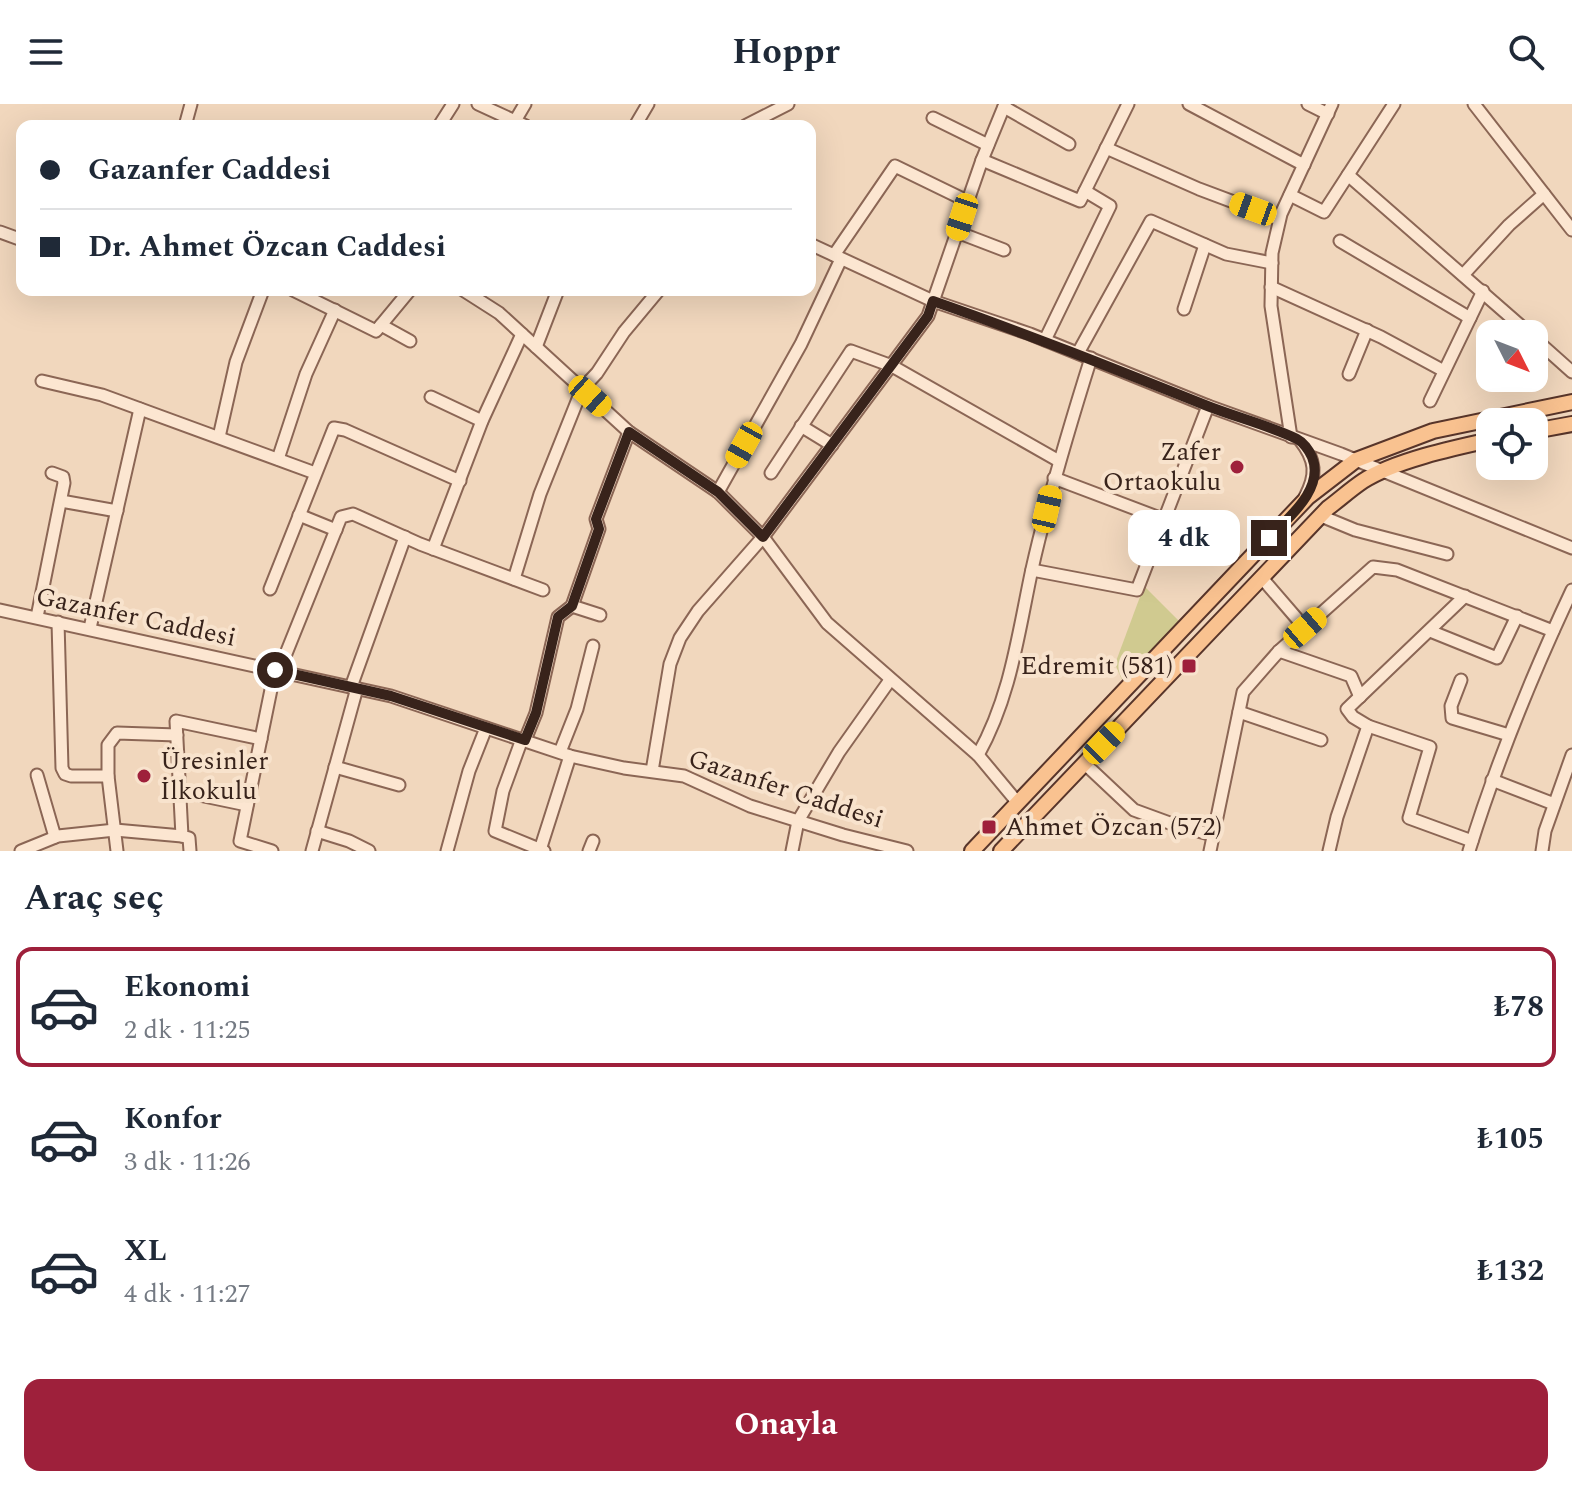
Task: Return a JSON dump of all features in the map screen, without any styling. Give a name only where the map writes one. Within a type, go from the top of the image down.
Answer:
[{"type":"main road","points":[[972,851],[1300,506],[1356,460],[1433,431],[1572,402]]},
{"type":"main road","points":[[1548,428],[1572,424]]},
{"type":"main road","points":[[1001,851],[1321,516],[1363,481],[1383,471],[1476,443]]},
{"type":"street","points":[[478,104],[510,120]]},
{"type":"street","points":[[757,120],[788,104]]},
{"type":"street","points":[[982,160],[1080,201],[1128,104]]},
{"type":"street","points":[[1189,104],[1304,165]]},
{"type":"street","points":[[1300,506],[1315,471],[1312,458],[1295,438],[1271,306],[1271,287],[1279,219],[1330,109],[1308,104]]},
{"type":"street","points":[[1290,195],[1324,212],[1394,104]]},
{"type":"street","points":[[1474,104],[1572,230]]},
{"type":"street","points":[[652,771],[670,664],[680,638],[698,611],[763,537],[928,316],[982,160],[1005,106],[1069,144]]},
{"type":"street","points":[[933,118],[988,145]]},
{"type":"street","points":[[1106,148],[1199,189],[1279,219]]},
{"type":"street","points":[[718,492],[801,344],[838,257],[895,166],[967,201]]},
{"type":"street","points":[[1348,175],[1515,320]]},
{"type":"street","points":[[1045,340],[1110,206],[1085,191]]},
{"type":"street","points":[[1463,275],[1509,225],[1544,194]]},
{"type":"street","points":[[1078,353],[1151,221],[1226,254],[1272,263]]},
{"type":"street","points":[[957,232],[1004,250]]},
{"type":"street","points":[[1340,241],[1470,318]]},
{"type":"street","points":[[1184,309],[1205,245]]},
{"type":"street","points":[[816,247],[933,301],[1045,340],[1208,406],[1356,460],[1572,548]]},
{"type":"street","points":[[1271,287],[1367,330],[1444,371]]},
{"type":"street","points":[[1430,401],[1483,291]]},
{"type":"street","points":[[219,437],[236,362],[261,296]]},
{"type":"street","points":[[308,296],[376,331],[405,296]]},
{"type":"street","points":[[472,296],[499,313],[629,432],[718,492],[763,537],[827,623],[978,755],[1018,803]]},
{"type":"street","points":[[536,347],[556,296]]},
{"type":"street","points":[[514,579],[540,494],[582,389],[654,296]]},
{"type":"street","points":[[278,459],[306,374],[335,310]]},
{"type":"street","points":[[381,325],[410,341]]},
{"type":"street","points":[[1349,374],[1367,330]]},
{"type":"street","points":[[433,549],[482,421],[522,334]]},
{"type":"street","points":[[1548,350],[1572,372]]},
{"type":"street","points":[[771,473],[851,351],[892,366],[1059,461]]},
{"type":"street","points":[[978,755],[993,728],[1007,690],[1054,478],[1091,358]]},
{"type":"street","points":[[42,381],[102,395],[315,473]]},
{"type":"street","points":[[431,397],[482,421]]},
{"type":"street","points":[[1032,570],[1137,590],[1208,406]]},
{"type":"street","points":[[90,628],[140,409]]},
{"type":"street","points":[[801,426],[832,445]]},
{"type":"street","points":[[270,589],[334,428],[345,430],[460,481]]},
{"type":"street","points":[[593,646],[542,850],[495,831],[503,791],[536,713],[558,617],[572,606],[599,529],[596,519],[629,432]]},
{"type":"street","points":[[37,617],[64,483],[63,477],[52,473]]},
{"type":"street","points":[[1054,478],[1165,520]]},
{"type":"street","points":[[61,501],[117,511]]},
{"type":"street","points":[[272,851],[240,841],[247,805],[277,671],[341,517],[353,514],[433,549],[543,590]]},
{"type":"street","points":[[299,515],[336,530]]},
{"type":"street","points":[[1321,516],[1355,530],[1447,554]]},
{"type":"street","points":[[312,851],[354,688],[405,537]]},
{"type":"street","points":[[1210,851],[1243,692],[1279,651],[1373,567],[1397,570],[1553,631]]},
{"type":"street","points":[[1261,577],[1305,628]]},
{"type":"street","points":[[1465,596],[1347,709],[1353,717],[1368,726],[1430,747],[1409,818],[1470,846],[1509,735],[1572,590]]},
{"type":"street","points":[[572,606],[600,615]]},
{"type":"street","name":"Gazanfer Caddesi","points":[[0,610],[391,696],[565,754],[684,776],[750,806],[907,851]]},
{"type":"street","points":[[1430,631],[1497,658],[1517,616]]},
{"type":"street","points":[[58,622],[62,768],[65,774],[71,776],[108,776]]},
{"type":"street","points":[[1279,651],[1351,676],[1360,697]]},
{"type":"street","points":[[792,851],[798,821],[839,752],[890,680]]},
{"type":"street","points":[[1461,680],[1451,706],[1452,718],[1509,735]]},
{"type":"street","points":[[1239,712],[1321,740]]},
{"type":"street","points":[[182,836],[176,721],[261,739]]},
{"type":"street","points":[[1329,851],[1337,817],[1368,726]]},
{"type":"street","points":[[447,851],[469,771],[486,728]]},
{"type":"street","points":[[117,851],[108,776],[108,745],[117,733],[177,735]]},
{"type":"street","points":[[1542,851],[1554,804],[1572,755]]},
{"type":"street","points":[[1084,763],[1134,810],[1213,835]]},
{"type":"street","points":[[335,767],[399,785]]},
{"type":"street","points":[[37,775],[55,837]]},
{"type":"street","points":[[1492,780],[1554,804]]},
{"type":"street","points":[[180,791],[247,805]]},
{"type":"street","points":[[21,851],[55,837],[115,830],[182,836],[189,838],[190,851]]},
{"type":"street","points":[[317,831],[369,851]]},
{"type":"shaded area","points":[[1144,586],[1180,622],[1122,680],[1115,664]]},
{"type":"place","name":"Zafer Ortaokulu","points":[[1237,467]]},
{"type":"place","name":"Edremit (581)","points":[[1189,666]]},
{"type":"place","name":"Üresinler İlkokulu","points":[[144,776]]},
{"type":"place","name":"Ahmet Özcan (572)","points":[[989,827]]},
{"type":"route","points":[[275,670],[391,696],[525,740],[536,713],[558,617],[572,606],[599,529],[596,519],[629,432],[718,492],[763,537],[892,366],[928,316],[933,301],[1030,334],[1300,440],[1312,458],[1315,471],[1311,485],[1300,506],[1269,538]]}]
